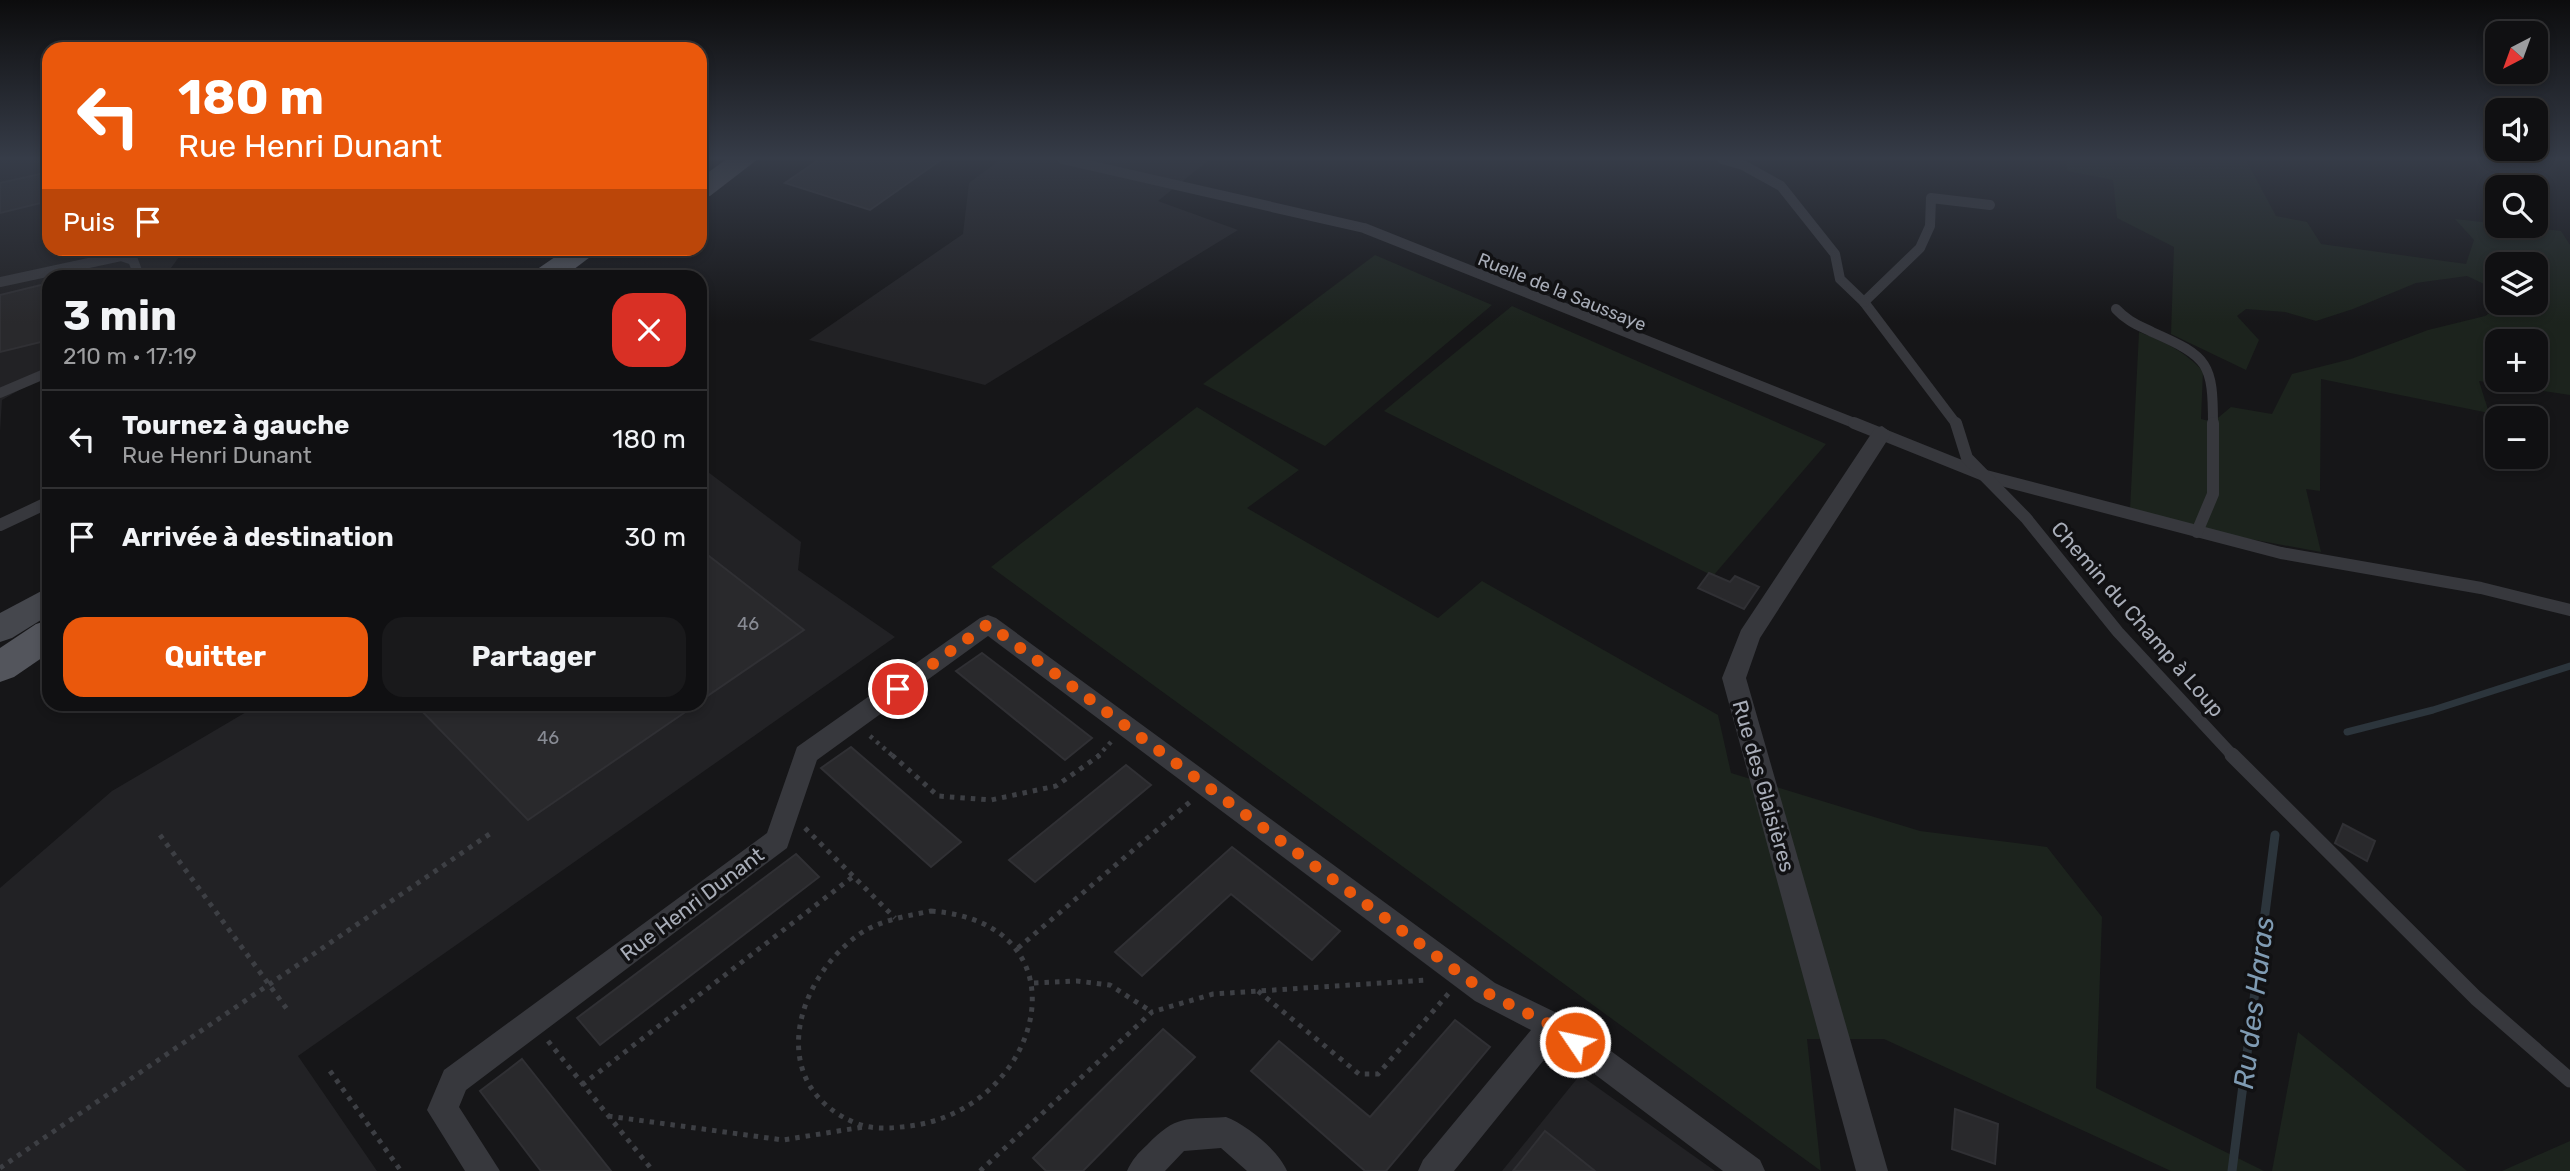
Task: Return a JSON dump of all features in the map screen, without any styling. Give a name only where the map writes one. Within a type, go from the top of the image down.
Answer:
[{"type":"main road","points":[[555,270],[576,256]]},
{"type":"main road","points":[[581,270],[602,256]]},
{"type":"main road","points":[[0,629],[42,603]]},
{"type":"main road","points":[[0,639],[42,612]]},
{"type":"main road","points":[[0,667],[42,639]]},
{"type":"street","name":"Rue des Glaisières","points":[[1872,1171],[1734,678],[1749,636],[1882,433]]},
{"type":"street","name":"Rue Henri Dunant","points":[[484,1171],[442,1110],[455,1080],[778,840],[806,754],[988,624],[1485,992],[1553,1026],[1749,1171]]},
{"type":"street","points":[[1434,1171],[1553,1026]]},
{"type":"street","points":[[1143,1171],[1177,1136],[1226,1132],[1271,1171]]},
{"type":"lane","name":"Ruelle de la Saussaye","points":[[1310,214],[1364,228],[1828,416],[1882,433],[1986,476],[2281,553],[2481,589],[2570,610]]},
{"type":"lane","name":"Chemin du Champ à Loup","points":[[1803,214],[1835,254],[1840,279],[1864,302],[1921,381],[1955,420],[1967,458],[2026,517],[2118,632],[2258,783],[2476,998],[2570,1080]]},
{"type":"lane","points":[[1864,302],[1909,262],[1927,233],[1931,214]]},
{"type":"lane","points":[[51,270],[121,256],[133,260],[137,270]]},
{"type":"lane","points":[[0,282],[42,272]]},
{"type":"lane","points":[[2116,310],[2126,320],[2186,347],[2202,359],[2213,384],[2213,494],[2197,532]]},
{"type":"lane","points":[[0,393],[42,375]]},
{"type":"lane","points":[[0,525],[42,505]]},
{"type":"path","points":[[853,721],[938,796],[991,800],[1056,786],[1103,754],[1124,724]]},
{"type":"path","points":[[1018,948],[1208,787]]},
{"type":"path","points":[[785,820],[803,826],[855,875],[895,918]]},
{"type":"path","points":[[0,1168],[494,831]]},
{"type":"path","points":[[160,835],[289,1012]]},
{"type":"path","points":[[582,1085],[855,875]]},
{"type":"path","points":[[608,1116],[783,1140],[863,1127],[916,1129],[968,1110],[1009,1074],[1032,1029],[1034,983],[1018,948],[994,927],[965,915],[931,911],[895,918],[861,933],[832,957],[810,987],[797,1021],[797,1055],[808,1086],[831,1111],[863,1127]]},
{"type":"path","points":[[980,1171],[1152,1012],[1213,994],[1464,976]]},
{"type":"path","points":[[1257,991],[1359,1074],[1378,1074],[1464,976]]},
{"type":"path","points":[[1034,983],[1077,981],[1110,985],[1152,1012]]},
{"type":"path","points":[[532,1023],[651,1170]]},
{"type":"path","points":[[330,1071],[401,1171]]},
{"type":"shaded area","points":[[0,214],[42,214],[42,256],[180,256],[169,270],[42,270],[42,380],[2,400],[0,432]]},
{"type":"shaded area","points":[[965,214],[1193,214],[1238,230],[985,385],[809,340],[963,234]]},
{"type":"shaded area","points":[[2117,214],[2275,214],[2307,222],[2321,244],[2466,264],[2474,240],[2455,219],[2485,222],[2485,238],[2548,238],[2548,230],[2561,231],[2570,245],[2570,395],[2548,392],[2548,329],[2485,329],[2485,382],[2479,381],[2487,406],[2485,412],[2321,379],[2320,491],[2306,489],[2321,552],[2239,537],[2130,510],[2139,332],[2174,348],[2203,371],[2201,419],[2213,422],[2231,407],[2272,414],[2292,374],[2351,359],[2428,330],[2487,315],[2548,315],[2548,252],[2485,252],[2485,284],[2467,276],[2416,283],[2316,321],[2285,312],[2246,309],[2237,316],[2259,340],[2246,370],[2171,334],[2174,247],[2117,218]]},
{"type":"shaded area","points":[[1375,255],[1492,305],[1325,446],[1203,384]]},
{"type":"shaded area","points":[[1512,306],[1826,444],[1713,576],[1384,411]]},
{"type":"shaded area","points":[[1197,407],[1299,470],[1247,508],[1438,618],[1482,581],[1718,715],[1731,773],[1920,831],[2047,847],[2102,917],[2096,1088],[2264,1171],[2171,1171],[1884,1039],[1807,1039],[1821,1171],[991,567]]},
{"type":"shaded area","points":[[707,471],[801,542],[798,570],[895,637],[298,1056],[377,1171],[0,1171],[0,888],[112,791],[248,711],[707,711]]},
{"type":"shaded area","points":[[2298,1032],[2467,1171],[2272,1171]]},
{"type":"shaded area","points":[[1580,1075],[1715,1171],[1502,1171]]},
{"type":"shaded area","points":[[2570,1141],[2570,1171],[2502,1171]]},
{"type":"building","points":[[42,285],[42,342],[0,352],[0,295]]},
{"type":"building","points":[[707,554],[804,630],[707,696]]},
{"type":"building","points":[[1709,573],[1730,582],[1735,576],[1759,587],[1744,609],[1698,588]]},
{"type":"building","points":[[982,653],[1092,738],[1065,760],[956,671]]},
{"type":"building","points":[[422,711],[687,711],[528,820]]},
{"type":"building","points":[[851,747],[961,842],[931,867],[821,768]]},
{"type":"building","points":[[1126,765],[1151,785],[1035,882],[1009,860]]},
{"type":"building","points":[[2343,824],[2375,841],[2367,861],[2335,843]]},
{"type":"building","points":[[1232,847],[1340,931],[1312,960],[1231,894],[1142,976],[1115,952]]},
{"type":"building","points":[[796,854],[819,877],[600,1045],[577,1018]]},
{"type":"building","points":[[1455,1020],[1490,1047],[1386,1171],[1365,1171],[1251,1071],[1279,1041],[1370,1117]]},
{"type":"building","points":[[1163,1029],[1195,1057],[1083,1171],[1046,1171],[1033,1158]]},
{"type":"building","points":[[522,1059],[611,1171],[541,1171],[480,1091]]},
{"type":"building","points":[[1955,1109],[1998,1124],[1995,1164],[1952,1149]]},
{"type":"building","points":[[1545,1131],[1559,1142],[1595,1171],[1513,1171]]},
{"type":"waterway","name":"Ru des Haras","points":[[2347,732],[2433,710],[2570,666]]},
{"type":"waterway","name":"Ru des Haras","points":[[2232,1171],[2275,835]]},
{"type":"route","points":[[898,689],[988,624],[1485,992],[1553,1026],[1575,1042]]}]
